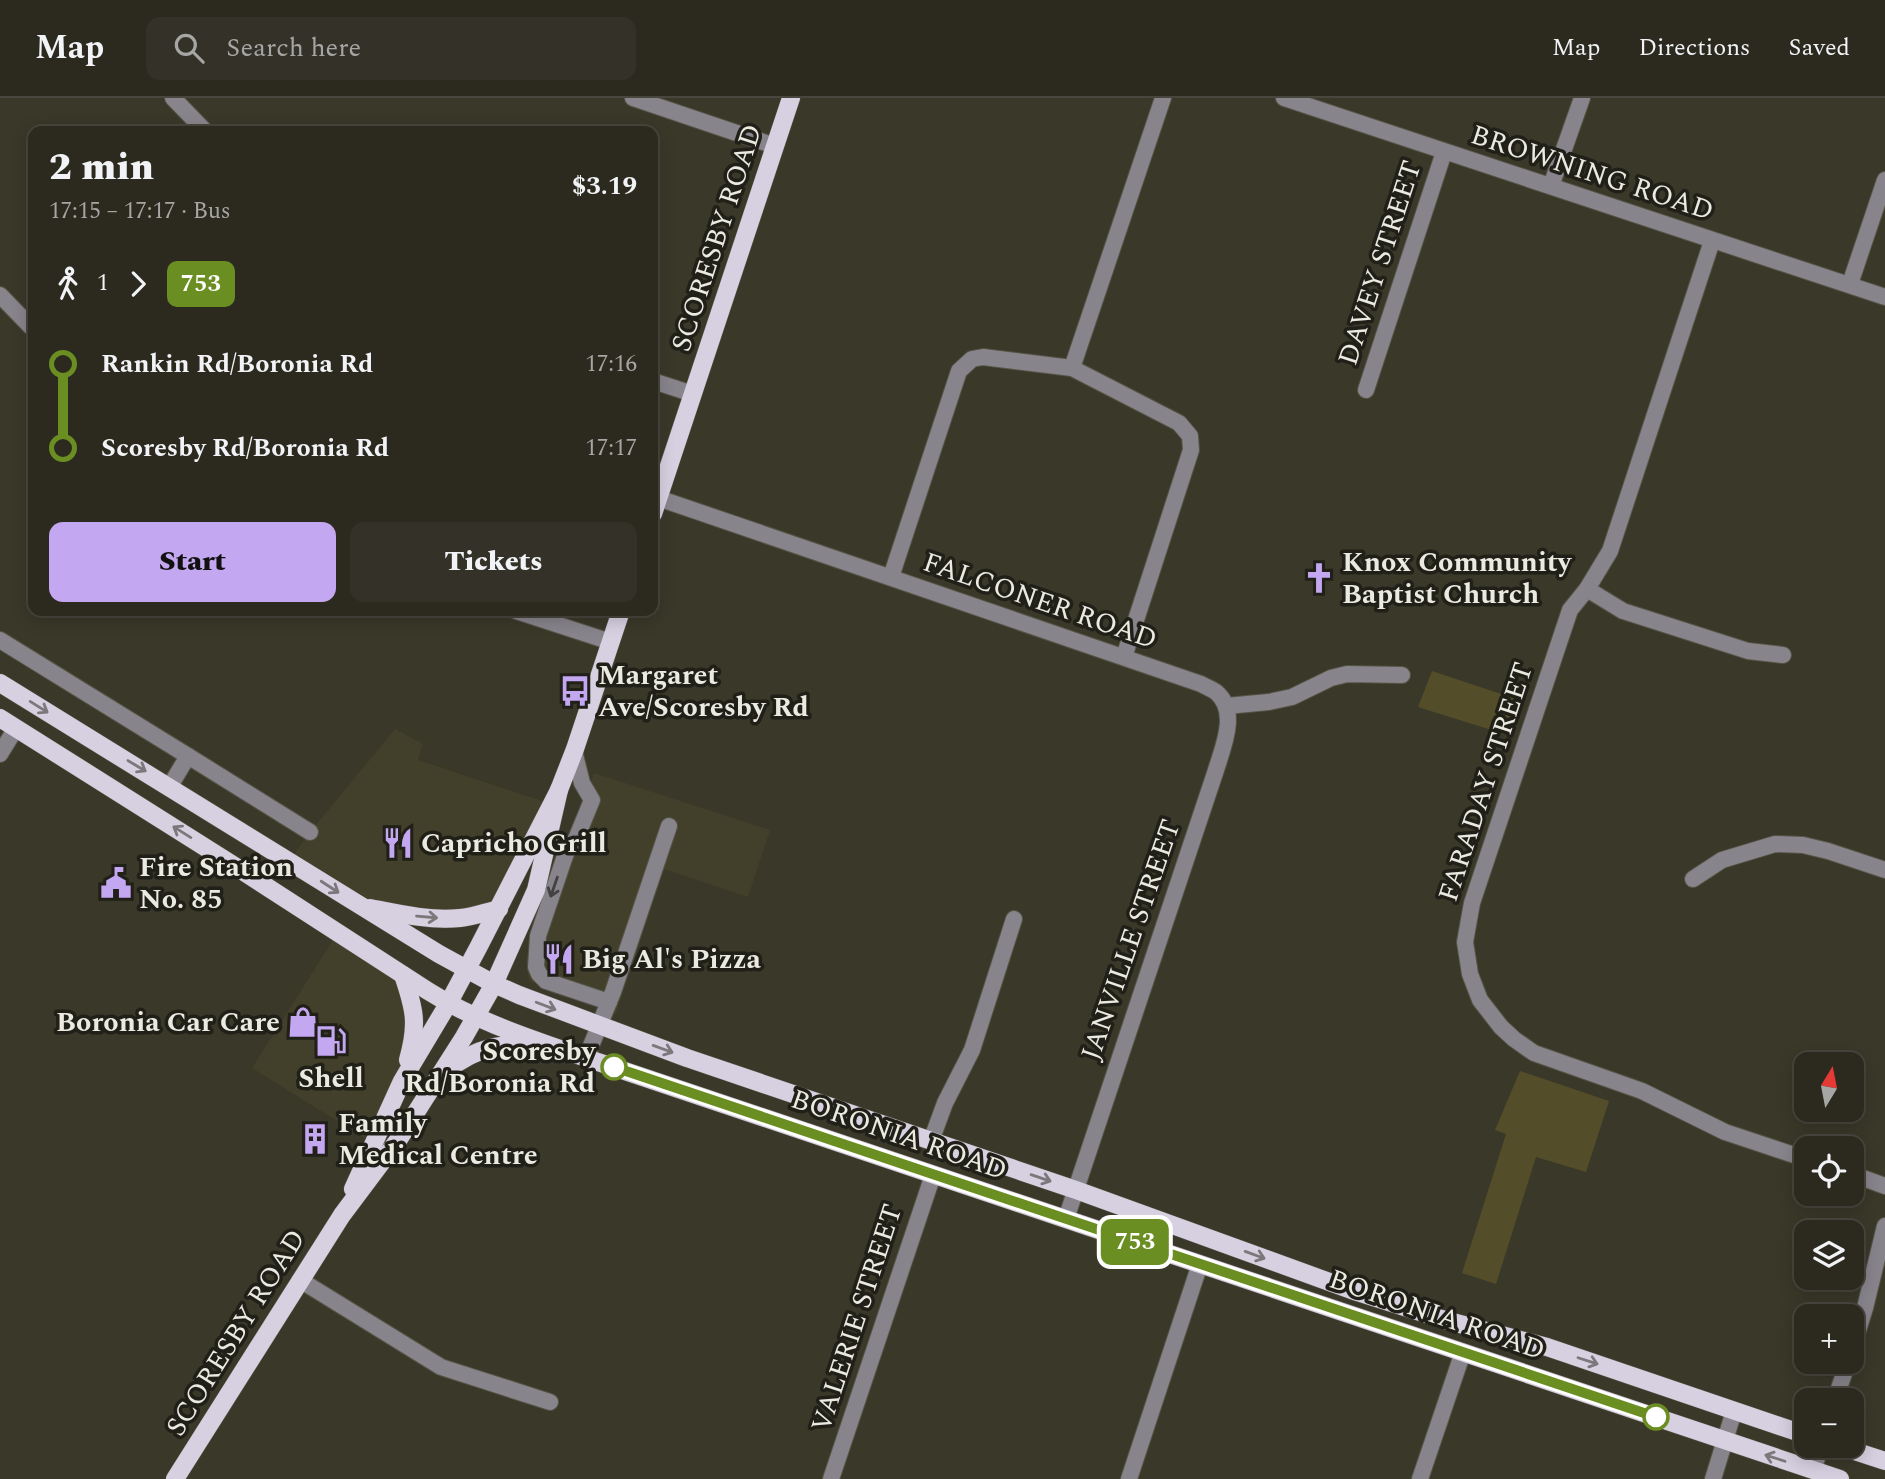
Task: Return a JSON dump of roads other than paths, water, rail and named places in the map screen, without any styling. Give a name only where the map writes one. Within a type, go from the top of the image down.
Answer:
[{"type":"main road","name":"SCORESBY ROAD","points":[[658,497],[791,98]]},
{"type":"main road","name":"SCORESBY ROAD","points":[[342,1215],[402,1081],[467,969],[559,790],[619,616]]},
{"type":"main road","name":"BORONIA ROAD","points":[[0,682],[360,906],[494,984],[687,1058],[1076,1189],[1357,1292],[1445,1320],[1547,1347],[1794,1431]]},
{"type":"main road","name":"BORONIA ROAD","points":[[0,718],[224,858],[448,1004],[494,1025],[1840,1479]]},
{"type":"main road","name":"SCORESBY ROAD","points":[[175,1479],[342,1215],[399,1139],[476,1017],[494,984],[536,890],[559,790]]},
{"type":"main road","points":[[360,906],[436,918],[463,918],[499,909]]},
{"type":"main road","points":[[402,1081],[415,1024],[403,975]]},
{"type":"main road","points":[[437,1078],[461,1059],[490,1047],[543,1043]]},
{"type":"main road","points":[[1864,1454],[1885,1461]]},
{"type":"street","points":[[173,98],[200,126]]},
{"type":"street","points":[[634,98],[775,146]]},
{"type":"street","points":[[1072,368],[1163,98]]},
{"type":"street","points":[[1551,186],[1582,98]]},
{"type":"street","name":"BROWNING ROAD","points":[[1290,99],[1885,297]]},
{"type":"street","name":"DAVEY STREET","points":[[1366,390],[1444,152]]},
{"type":"street","points":[[1850,285],[1885,180]]},
{"type":"street","name":"FARADAY STREET","points":[[1712,241],[1610,551],[1587,589],[1570,610],[1472,903],[1465,942],[1470,974],[1480,1000],[1501,1027],[1534,1053],[1642,1091],[1725,1132],[1794,1155]]},
{"type":"street","points":[[0,295],[28,324]]},
{"type":"street","points":[[891,577],[959,371],[972,359],[983,357],[1072,368],[1179,423],[1190,436],[1191,450],[1124,657]]},
{"type":"street","points":[[658,383],[693,394]]},
{"type":"street","name":"FALCONER ROAD","points":[[658,507],[891,577],[1124,657],[1201,684],[1217,693],[1226,706]]},
{"type":"street","points":[[1587,589],[1623,611],[1748,651],[1783,656]]},
{"type":"street","points":[[531,616],[611,642]]},
{"type":"street","points":[[0,640],[310,832]]},
{"type":"street","points":[[1226,706],[1292,697],[1331,678],[1347,674],[1402,675]]},
{"type":"street","name":"JANVILLE STREET","points":[[1066,1219],[1216,770],[1228,724],[1226,706]]},
{"type":"street","points":[[0,754],[16,728]]},
{"type":"street","points":[[574,751],[582,783],[592,800],[576,839],[566,853],[542,923],[536,949],[536,967],[546,981],[609,1002]]},
{"type":"street","points":[[170,786],[188,756]]},
{"type":"street","points":[[586,1058],[609,1002],[669,826]]},
{"type":"street","points":[[1692,879],[1722,860],[1775,844],[1803,845],[1828,850],[1885,870]]},
{"type":"street","points":[[931,1141],[945,1103],[972,1050],[1014,919]]},
{"type":"street","name":"VALERIE STREET","points":[[831,1479],[933,1175]]},
{"type":"street","points":[[1864,1178],[1885,1186]]},
{"type":"street","points":[[1864,1311],[1885,1226]]},
{"type":"street","points":[[1129,1479],[1200,1264]]},
{"type":"street","points":[[300,1280],[441,1367],[550,1402]]},
{"type":"street","points":[[1420,1479],[1463,1352]]},
{"type":"street","points":[[1713,1479],[1734,1410]]},
{"type":"street","points":[[1813,1470],[1817,1458]]},
{"type":"place","name":"Knox Community Baptist Church","points":[[1319,578]]},
{"type":"place","name":"Margaret Ave/Scoresby Rd","points":[[575,691]]},
{"type":"place","name":"Capricho Grill","points":[[398,843]]},
{"type":"place","name":"Fire Station No. 85","points":[[116,883]]},
{"type":"place","name":"Big Al's Pizza","points":[[559,959]]},
{"type":"place","name":"Boronia Car Care","points":[[303,1022]]},
{"type":"place","name":"Shell","points":[[331,1041]]},
{"type":"place","name":"Scoresby Rd/Boronia Rd","points":[[614,1067]]},
{"type":"place","name":"Family Medical Centre","points":[[315,1139]]}]
